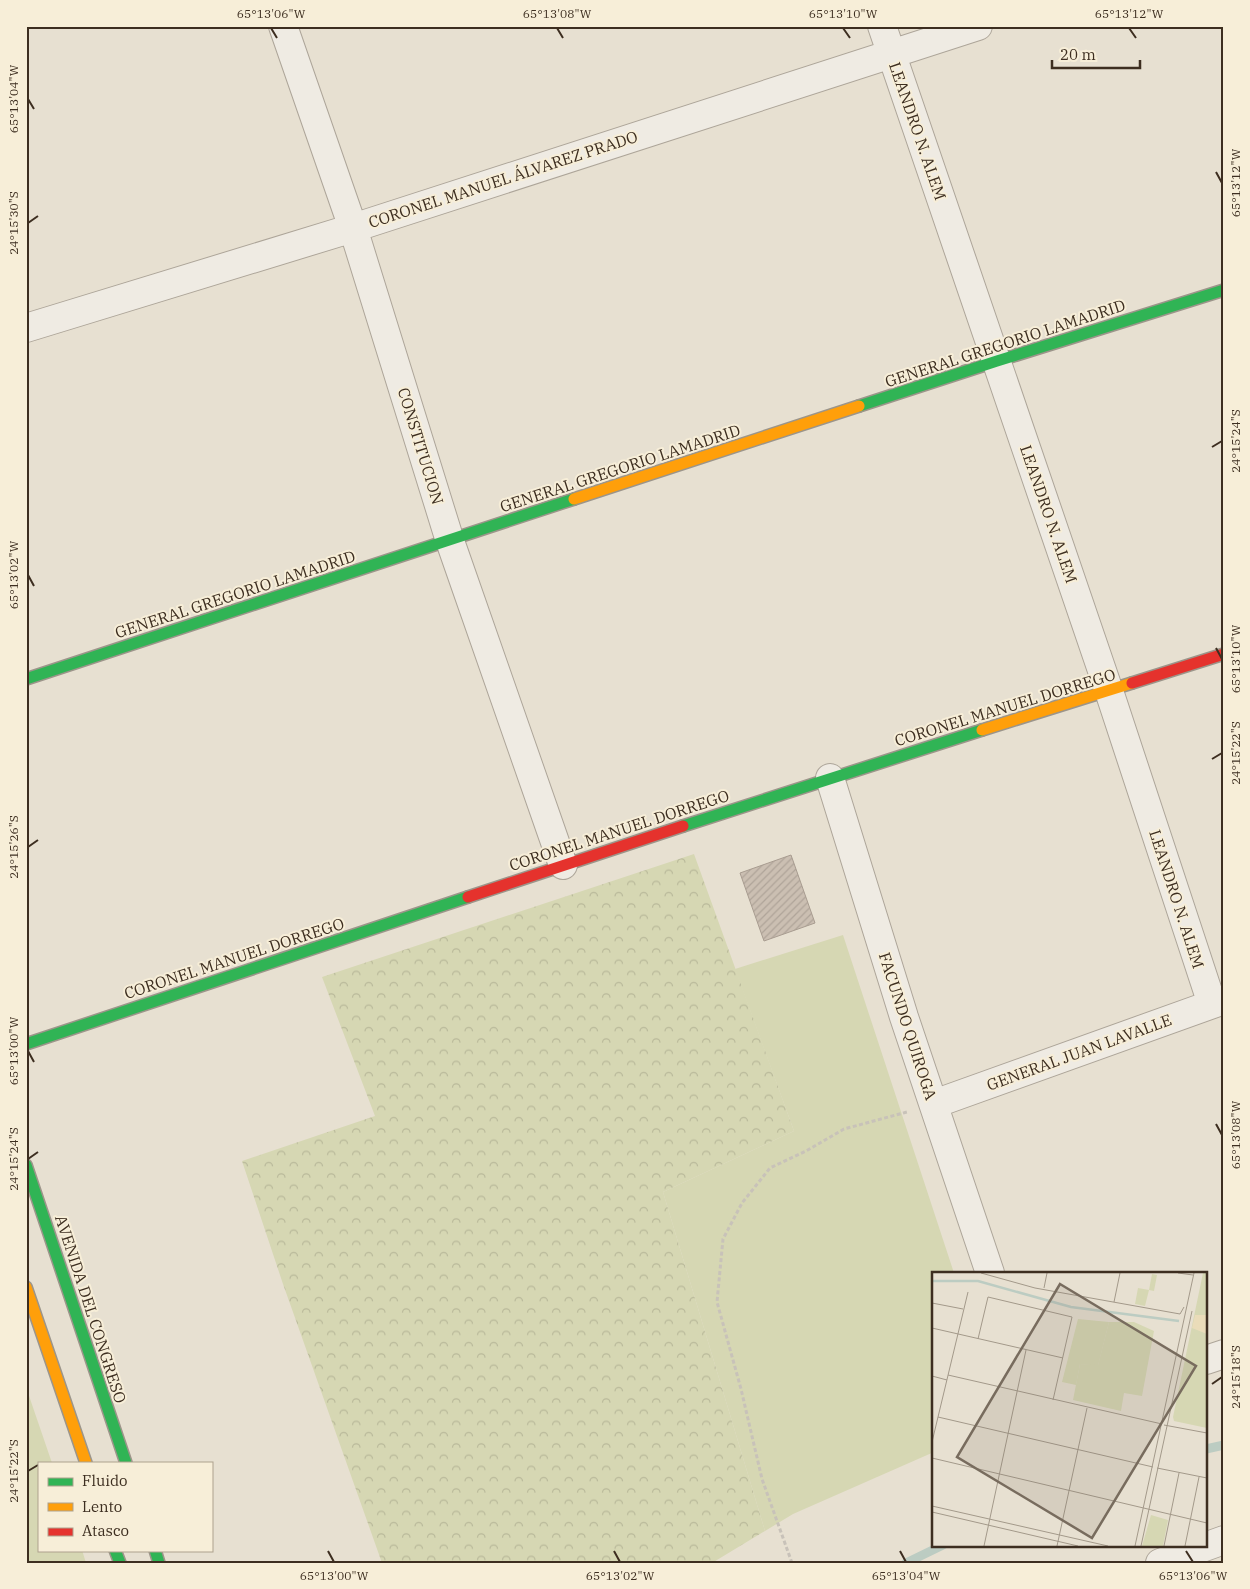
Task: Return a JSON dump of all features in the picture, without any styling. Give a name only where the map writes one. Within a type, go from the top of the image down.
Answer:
[{"type":"street","name":"CONSTITUCION","points":[[283,26],[352,228],[450,541],[563,865]]},
{"type":"street","name":"LEANDRO N. ALEM","points":[[882,26],[1109,692],[1218,1002]]},
{"type":"street","name":"CORONEL MANUEL ÁLVAREZ PRADO","points":[[26,328],[352,228],[978,26]]},
{"type":"street","name":"GENERAL GREGORIO LAMADRID","points":[[26,679],[997,361],[1224,290]]},
{"type":"street","name":"CORONEL MANUEL DORREGO","points":[[26,1044],[830,778],[1109,692],[1224,654]]},
{"type":"street","name":"FACUNDO QUIROGA","points":[[830,778],[904,1017],[990,1272]]},
{"type":"street","name":"GENERAL JUAN LAVALLE","points":[[934,1104],[1218,1002]]},
{"type":"street","name":"AVENIDA DEL CONGRESO","points":[[26,1165],[126,1462]]},
{"type":"street","points":[[26,1287],[86,1462]]},
{"type":"street","points":[[1208,1359],[1224,1354]]},
{"type":"street","points":[[1208,1546],[1224,1540]]},
{"type":"street","points":[[1160,1563],[1207,1546]]},
{"type":"path","points":[[792,1563],[762,1480],[742,1389],[717,1302],[723,1239],[742,1203],[770,1168],[806,1151],[844,1129],[934,1104]]},
{"type":"green space","points":[[694,854],[794,1131],[663,1192],[765,1531],[712,1563],[382,1563],[283,1284],[242,1161],[375,1116],[322,977]]},
{"type":"green space","points":[[843,935],[954,1272],[932,1272],[932,1453],[793,1514],[765,1531],[663,1192],[794,1131],[735,969]]},
{"type":"green space","points":[[26,1387],[52,1462],[38,1462],[38,1552],[83,1552],[86,1563],[26,1563]]},
{"type":"building","points":[[791,855],[815,923],[764,941],[740,873]]},
{"type":"waterway","points":[[1208,1449],[1224,1445]]},
{"type":"waterway","points":[[906,1563],[941,1546]]},
{"type":"traffic: fast","points":[[859,406],[1224,290]]},
{"type":"traffic: fast","points":[[26,679],[574,499]]},
{"type":"traffic: fast","points":[[683,826],[982,730]]},
{"type":"traffic: fast","points":[[26,1044],[468,897]]},
{"type":"traffic: fast","points":[[26,1165],[126,1462]]},
{"type":"traffic: fast","points":[[116,1552],[120,1563]]},
{"type":"traffic: fast","points":[[156,1552],[159,1563]]},
{"type":"traffic: slow","points":[[574,499],[859,406]]},
{"type":"traffic: slow","points":[[982,730],[1132,683]]},
{"type":"traffic: slow","points":[[26,1287],[86,1462]]},
{"type":"traffic: jam","points":[[1132,683],[1224,654]]},
{"type":"traffic: jam","points":[[468,897],[683,826]]}]
